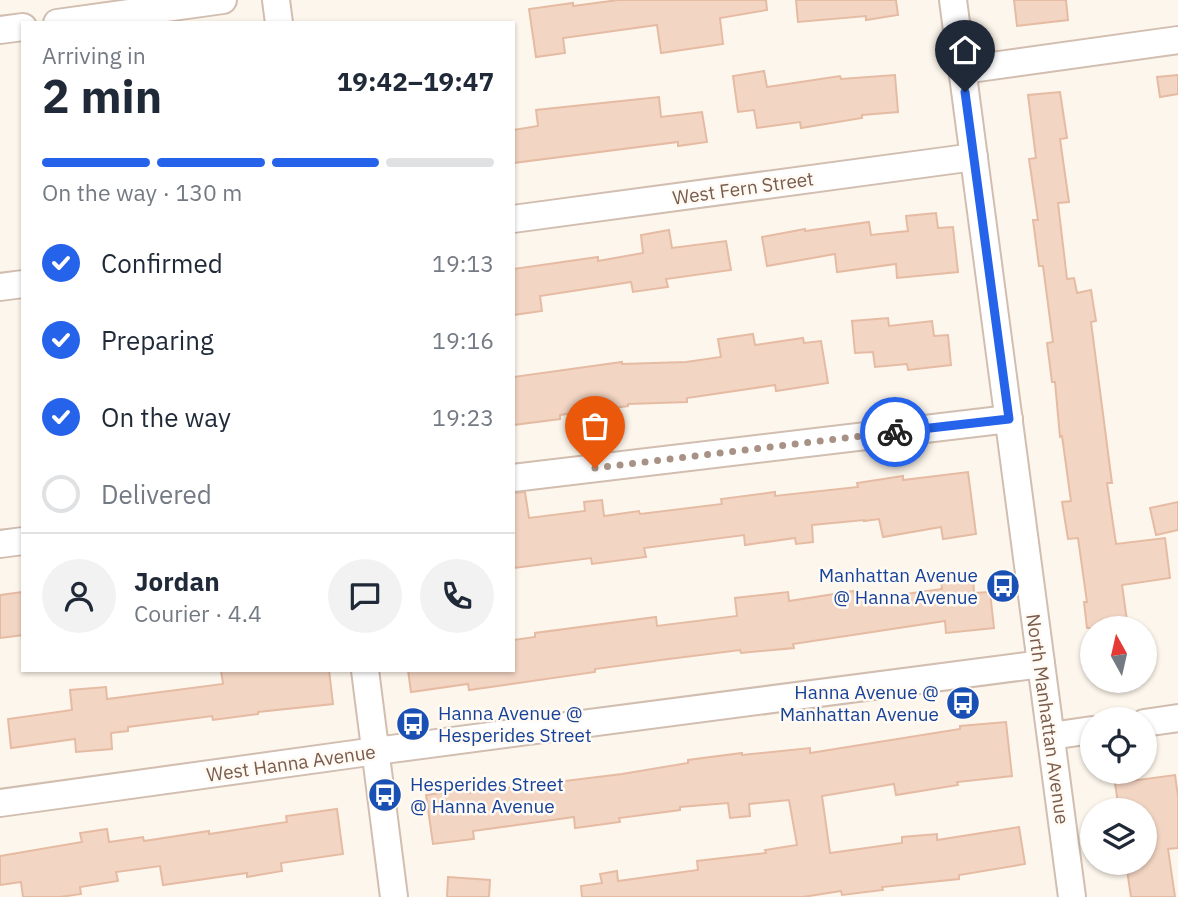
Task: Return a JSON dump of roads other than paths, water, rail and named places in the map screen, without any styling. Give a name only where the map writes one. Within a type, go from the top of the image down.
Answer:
[{"type":"street","points":[[71,21],[223,0]]},
{"type":"street","points":[[276,0],[279,21]]},
{"type":"street","name":"North Manhattan Avenue","points":[[953,0],[1072,897]]},
{"type":"street","points":[[0,30],[21,27]]},
{"type":"street","points":[[963,70],[1178,40]]},
{"type":"street","name":"West Fern Street","points":[[515,219],[974,157]]},
{"type":"street","points":[[0,288],[21,284]]},
{"type":"street","points":[[515,478],[1009,419]]},
{"type":"street","points":[[0,544],[21,541]]},
{"type":"street","name":"West Hanna Avenue","points":[[0,803],[1041,664]]},
{"type":"street","points":[[365,672],[394,897]]},
{"type":"street","points":[[1157,721],[1178,718]]},
{"type":"street","points":[[1051,736],[1080,732]]},
{"type":"place","name":"Manhattan Avenue @ Hanna Avenue","points":[[1003,586]]},
{"type":"place","name":"Hanna Avenue @ Manhattan Avenue","points":[[963,703]]},
{"type":"place","name":"Hanna Avenue @ Hesperides Street","points":[[413,724]]},
{"type":"place","name":"Hesperides Street @ Hanna Avenue","points":[[385,795]]}]
